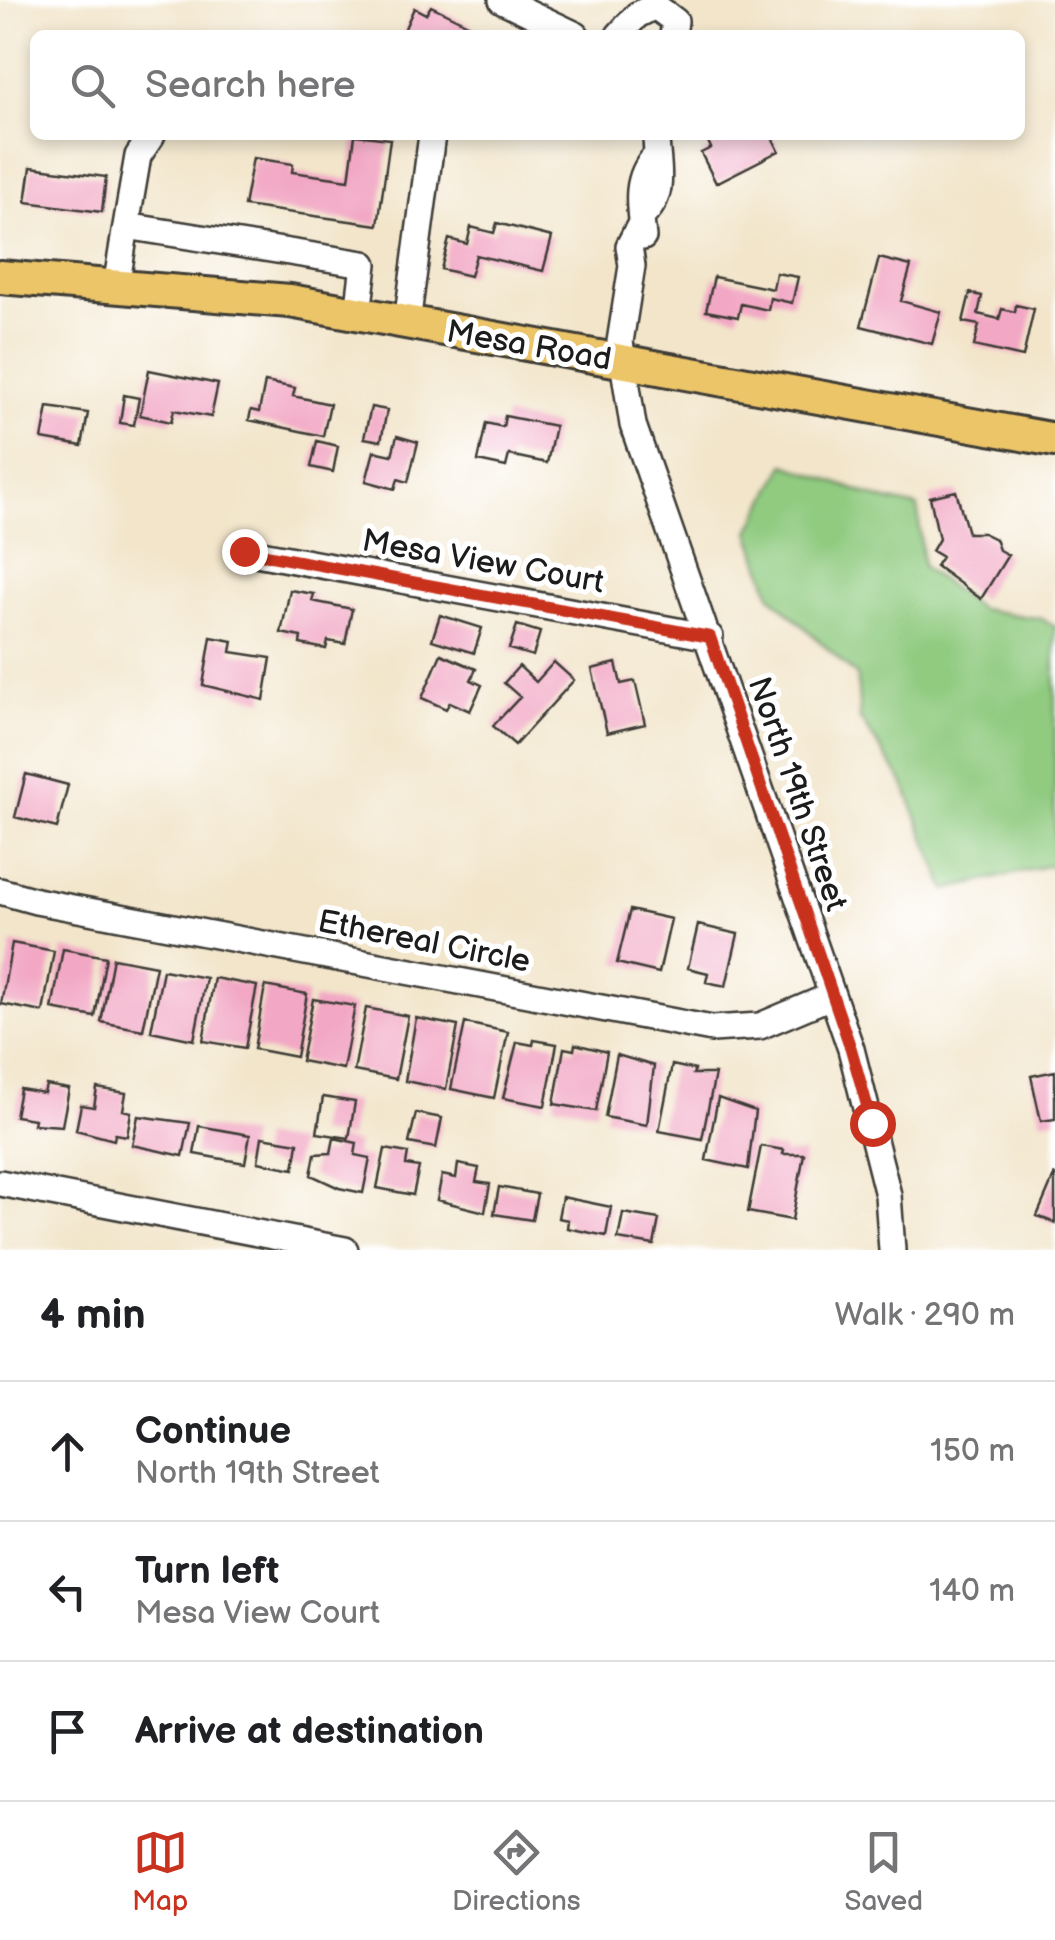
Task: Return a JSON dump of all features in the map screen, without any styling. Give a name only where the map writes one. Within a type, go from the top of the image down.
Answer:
[{"type":"main road","name":"Mesa Road","points":[[0,277],[290,302],[1055,440]]},
{"type":"street","points":[[502,0],[565,30]]},
{"type":"street","points":[[624,30],[638,15],[655,6],[675,21],[673,30]]},
{"type":"street","points":[[116,286],[138,156],[149,140]]},
{"type":"street","points":[[407,323],[431,140]]},
{"type":"street","name":"North 19th Street","points":[[655,146],[642,176],[641,219],[629,246],[632,266],[620,342],[622,363],[644,463],[710,637],[872,1123],[888,1195],[892,1250]]},
{"type":"street","points":[[126,226],[364,264],[358,314]]},
{"type":"street","name":"Mesa View Court","points":[[244,551],[710,637]]},
{"type":"street","name":"Ethereal Circle","points":[[0,891],[97,901],[712,1029],[760,1026],[832,996]]},
{"type":"street","points":[[0,1184],[346,1250]]},
{"type":"green space","points":[[785,464],[877,498],[918,507],[923,567],[980,609],[1042,619],[1055,627],[1055,864],[946,890],[903,782],[860,719],[857,676],[771,596],[750,531]]},
{"type":"building","points":[[431,6],[472,26],[470,30],[404,30],[414,8],[426,14]]},
{"type":"building","points":[[354,140],[390,140],[378,225],[244,206],[253,158],[293,164],[292,172],[349,180]]},
{"type":"building","points":[[707,140],[774,140],[779,151],[716,183],[701,153],[711,148]]},
{"type":"building","points":[[31,167],[106,177],[102,212],[26,202]]},
{"type":"building","points":[[497,223],[552,237],[543,271],[476,255],[470,276],[441,269],[449,239],[467,244],[471,227],[494,233]]},
{"type":"building","points":[[879,258],[911,266],[901,301],[941,312],[932,344],[861,326]]},
{"type":"building","points":[[776,273],[798,277],[792,303],[770,298],[768,310],[741,304],[738,317],[706,311],[714,277],[773,289]]},
{"type":"building","points":[[970,293],[982,296],[978,314],[999,319],[1002,309],[1015,312],[1016,305],[1034,309],[1023,357],[974,346],[979,325],[963,322]]},
{"type":"building","points":[[149,370],[218,384],[211,417],[174,410],[171,422],[140,415]]},
{"type":"building","points":[[265,382],[295,388],[293,396],[330,404],[323,436],[249,420],[251,410],[259,412]]},
{"type":"building","points":[[124,395],[139,398],[134,425],[120,423]]},
{"type":"building","points":[[48,407],[88,413],[82,446],[42,439]]},
{"type":"building","points":[[371,407],[387,410],[381,441],[364,438]]},
{"type":"building","points":[[505,416],[555,426],[547,463],[509,455],[506,467],[478,461],[486,423],[503,427]]},
{"type":"building","points":[[397,436],[418,442],[408,482],[398,479],[395,489],[366,481],[374,451],[392,455]]},
{"type":"building","points":[[317,441],[338,446],[333,472],[311,467]]},
{"type":"building","points":[[956,491],[968,533],[983,533],[995,539],[999,550],[1008,555],[981,599],[936,566],[942,557],[932,551],[939,539],[930,497]]},
{"type":"building","points":[[290,590],[314,594],[312,601],[352,609],[345,644],[328,641],[326,649],[300,644],[301,637],[281,633]]},
{"type":"building","points":[[440,615],[482,628],[474,653],[432,640]]},
{"type":"building","points":[[517,625],[540,632],[533,656],[509,649]]},
{"type":"building","points":[[211,637],[233,641],[231,652],[271,658],[264,700],[203,685]]},
{"type":"building","points":[[441,654],[476,669],[471,680],[482,685],[470,711],[450,702],[446,709],[422,698]]},
{"type":"building","points":[[554,662],[574,680],[515,745],[493,726],[520,697],[504,683],[519,666],[536,682]]},
{"type":"building","points":[[616,663],[621,684],[635,681],[645,724],[607,733],[592,669]]},
{"type":"building","points":[[26,774],[68,785],[57,828],[15,817]]},
{"type":"building","points":[[630,910],[671,919],[659,973],[617,963]]},
{"type":"building","points":[[698,925],[738,934],[726,986],[706,982],[708,973],[688,968]]},
{"type":"building","points":[[12,943],[54,951],[43,1012],[1,1004]]},
{"type":"building","points":[[63,949],[106,957],[95,1017],[52,1009]]},
{"type":"building","points":[[113,958],[156,966],[143,1030],[101,1022]]},
{"type":"building","points":[[163,970],[206,978],[194,1040],[151,1031]]},
{"type":"building","points":[[214,978],[257,986],[245,1048],[203,1041]]},
{"type":"building","points":[[265,986],[307,994],[296,1057],[254,1049]]},
{"type":"building","points":[[313,999],[355,1006],[343,1069],[301,1061]]},
{"type":"building","points":[[366,1008],[408,1016],[396,1079],[354,1071]]},
{"type":"building","points":[[416,1018],[458,1026],[446,1089],[405,1081]]},
{"type":"building","points":[[465,1023],[508,1032],[494,1098],[451,1089]]},
{"type":"building","points":[[534,1040],[557,1044],[545,1106],[503,1098],[517,1042],[533,1045]]},
{"type":"building","points":[[575,1044],[607,1052],[596,1111],[554,1104],[564,1048],[574,1050]]},
{"type":"building","points":[[617,1055],[654,1066],[647,1125],[605,1117]]},
{"type":"building","points":[[672,1065],[695,1070],[693,1074],[715,1074],[702,1139],[659,1131]]},
{"type":"building","points":[[1055,1071],[1055,1119],[1041,1121],[1031,1076]]},
{"type":"building","points":[[46,1085],[69,1089],[62,1126],[33,1124],[34,1119],[15,1116],[20,1089],[44,1093]]},
{"type":"building","points":[[97,1088],[126,1093],[123,1110],[131,1112],[127,1136],[115,1134],[114,1140],[76,1130],[81,1105],[94,1107]]},
{"type":"building","points":[[323,1097],[355,1102],[349,1138],[317,1133]]},
{"type":"building","points":[[718,1098],[755,1111],[748,1169],[706,1160]]},
{"type":"building","points":[[416,1113],[442,1118],[436,1148],[409,1143]]},
{"type":"building","points":[[138,1116],[190,1123],[183,1156],[132,1145]]},
{"type":"building","points":[[199,1126],[250,1135],[245,1163],[194,1154]]},
{"type":"building","points":[[262,1137],[298,1143],[294,1169],[258,1162]]},
{"type":"building","points":[[334,1138],[357,1143],[355,1155],[370,1158],[363,1193],[339,1188],[311,1175],[315,1154],[331,1153]]},
{"type":"building","points":[[761,1146],[784,1150],[783,1154],[804,1154],[792,1220],[748,1212]]},
{"type":"building","points":[[385,1149],[408,1153],[406,1165],[419,1167],[413,1195],[377,1188]]},
{"type":"building","points":[[458,1164],[479,1168],[476,1182],[490,1184],[485,1212],[437,1200],[442,1175],[456,1178]]},
{"type":"building","points":[[1055,1174],[1055,1223],[1037,1216]]},
{"type":"building","points":[[499,1187],[537,1194],[532,1220],[494,1214]]},
{"type":"building","points":[[562,1197],[611,1207],[606,1236],[567,1228],[568,1220],[558,1218]]},
{"type":"building","points":[[623,1213],[659,1219],[654,1245],[618,1239]]},
{"type":"route","points":[[244,551],[710,637],[851,1049],[872,1123]]}]
